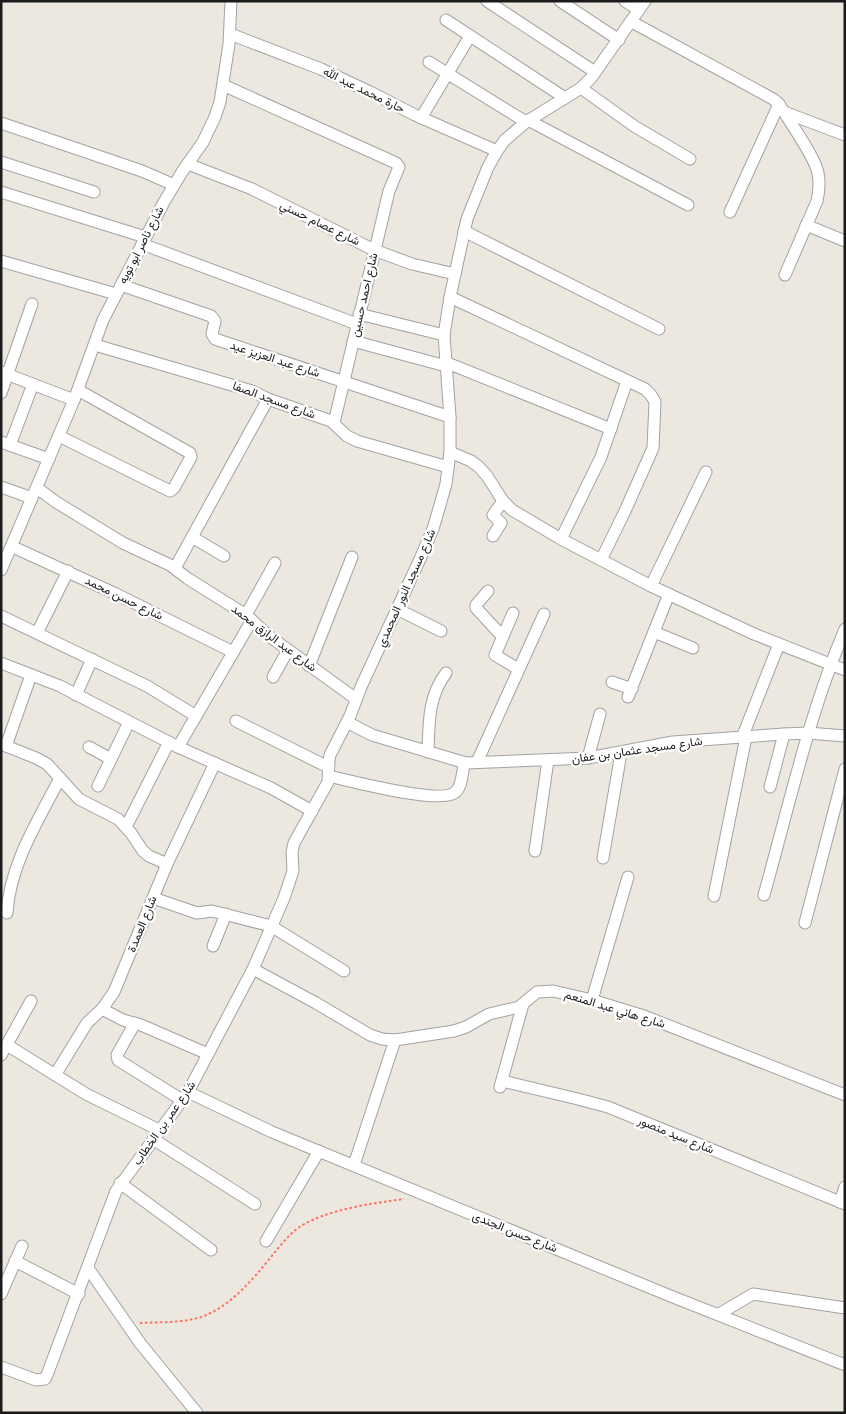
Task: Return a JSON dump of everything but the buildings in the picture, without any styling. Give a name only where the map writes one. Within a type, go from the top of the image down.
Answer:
[{"type":"street","name":"شارع ناصر ابو تويه","points":[[1,570],[13,547],[34,493],[60,436],[103,320],[174,185],[210,129],[220,102],[223,85],[230,34],[231,1]]},
{"type":"street","points":[[487,1],[595,72]]},
{"type":"street","points":[[560,1],[619,40]]},
{"type":"street","points":[[625,1],[642,6]]},
{"type":"street","name":"شارع مسجد النور المحمدي","points":[[271,926],[293,871],[292,852],[294,843],[328,782],[330,755],[433,529],[446,484],[450,452],[450,417],[444,335],[454,274],[464,232],[488,167],[497,151],[527,121],[581,88],[619,40],[642,6]]},
{"type":"street","points":[[446,20],[565,98]]},
{"type":"street","points":[[632,22],[773,99],[781,108],[816,165],[819,191],[784,275]]},
{"type":"street","name":"حارة محمد عبد الله","points":[[230,34],[321,69],[421,118],[497,151]]},
{"type":"street","points":[[421,118],[470,36]]},
{"type":"street","points":[[429,62],[527,121],[688,205]]},
{"type":"street","name":"شارع احمد حسين","points":[[223,85],[396,163],[398,170],[389,190],[334,423]]},
{"type":"street","points":[[581,88],[634,126],[690,159]]},
{"type":"street","points":[[781,108],[845,135]]},
{"type":"street","points":[[730,212],[781,108]]},
{"type":"street","points":[[1,123],[142,171],[174,185]]},
{"type":"street","points":[[1,162],[94,192]]},
{"type":"street","name":"شارع عصام حسني","points":[[188,164],[246,186],[374,250],[412,264],[454,274]]},
{"type":"street","points":[[1,192],[144,240],[358,319],[444,335]]},
{"type":"street","points":[[806,225],[845,240]]},
{"type":"street","points":[[464,232],[659,329]]},
{"type":"street","points":[[1,261],[118,289]]},
{"type":"street","name":"شارع عبد العزيز عيد","points":[[118,289],[212,316],[215,321],[212,334],[215,339],[450,417]]},
{"type":"street","points":[[450,297],[645,389],[651,395],[655,402],[653,448],[633,496],[601,560]]},
{"type":"street","points":[[1,393],[4,373],[32,304]]},
{"type":"street","points":[[353,341],[445,364],[611,429]]},
{"type":"street","name":"شارع مسجد الصفا","points":[[95,344],[252,391],[268,399],[334,423],[347,436],[357,441],[448,467]]},
{"type":"street","points":[[4,373],[33,384],[76,395],[190,453],[190,460],[174,488],[170,491],[60,436]]},
{"type":"street","points":[[561,540],[600,457],[627,381]]},
{"type":"street","points":[[33,384],[6,444],[49,459]]},
{"type":"street","points":[[175,568],[268,399]]},
{"type":"street","points":[[450,452],[479,468],[487,476],[503,501],[512,510],[561,540],[651,586],[779,644],[845,670]]},
{"type":"street","points":[[651,586],[706,472]]},
{"type":"street","name":"شارع عبد الرازق محمد","points":[[1,487],[34,493],[56,502],[123,543],[175,568],[187,578],[249,617],[259,628],[356,699]]},
{"type":"street","points":[[493,536],[501,523],[493,515],[503,501]]},
{"type":"street","points":[[192,537],[224,556]]},
{"type":"street","name":"شارع حسن محمد","points":[[13,547],[234,652]]},
{"type":"street","points":[[309,666],[352,557]]},
{"type":"street","points":[[126,827],[173,745],[196,716],[234,652],[275,563]]},
{"type":"street","points":[[37,633],[68,572]]},
{"type":"street","points":[[488,591],[476,605],[476,608],[502,636]]},
{"type":"street","points":[[612,682],[630,693],[669,594]]},
{"type":"street","points":[[397,610],[441,631]]},
{"type":"street","points":[[513,613],[495,654],[518,668]]},
{"type":"street","points":[[236,721],[329,772],[370,786],[440,796],[453,794],[458,790],[464,765],[471,763],[544,614]]},
{"type":"street","points":[[1,616],[147,686],[196,716]]},
{"type":"street","points":[[764,895],[808,734],[830,664],[845,629]]},
{"type":"street","points":[[654,632],[693,648]]},
{"type":"street","points":[[714,896],[744,738],[779,644]]},
{"type":"street","points":[[273,677],[288,650]]},
{"type":"street","points":[[76,695],[92,659]]},
{"type":"street","points":[[1,663],[76,695],[173,745],[271,788],[312,811]]},
{"type":"street","points":[[428,752],[431,702],[436,688],[446,673]]},
{"type":"street","points":[[32,675],[4,745],[47,764],[79,799],[118,819],[146,854],[167,864]]},
{"type":"street","points":[[588,758],[600,714]]},
{"type":"street","points":[[98,786],[129,722]]},
{"type":"street","name":"شارع مسجد عثمان بن عفان","points":[[346,722],[372,735],[471,763],[588,758],[673,742],[784,734],[845,736]]},
{"type":"street","points":[[770,787],[784,734]]},
{"type":"street","points":[[89,747],[111,759]]},
{"type":"street","points":[[603,858],[621,753]]},
{"type":"street","points":[[535,851],[548,760]]},
{"type":"street","name":"شارع العمدة","points":[[55,1076],[87,1023],[102,1009],[116,988],[167,864],[215,763]]},
{"type":"street","points":[[805,922],[845,768]]},
{"type":"street","points":[[7,913],[10,887],[16,867],[60,778]]},
{"type":"street","points":[[592,1000],[628,877]]},
{"type":"street","points":[[153,898],[197,913],[212,912],[226,914],[271,926],[344,971]]},
{"type":"street","points":[[213,946],[226,914]]},
{"type":"street","name":"شارع عمر بن الخطاب","points":[[1,1367],[36,1380],[45,1379],[79,1294],[108,1208],[120,1183],[185,1096],[253,968],[271,926]]},
{"type":"street","name":"شارع هاني عبد المنعم","points":[[253,968],[370,1035],[382,1039],[395,1040],[454,1031],[466,1027],[489,1014],[515,1009],[537,992],[553,991],[592,1000],[644,1016],[845,1095]]},
{"type":"street","points":[[31,1001],[4,1050],[55,1076],[156,1135],[255,1204]]},
{"type":"street","name":"شارع سيد منصور","points":[[523,1004],[500,1084],[578,1098],[615,1110],[842,1203]]},
{"type":"street","points":[[102,1009],[123,1020],[135,1023],[208,1054]]},
{"type":"street","name":"شارع حسن الجندى","points":[[135,1023],[117,1055],[118,1060],[185,1096],[845,1365]]},
{"type":"street","points":[[354,1165],[395,1040]]},
{"type":"street","points":[[266,1241],[319,1151]]},
{"type":"street","points":[[120,1183],[211,1250]]},
{"type":"street","points":[[842,1203],[845,1187]]},
{"type":"street","points":[[1,1294],[22,1246]]},
{"type":"street","points":[[15,1262],[79,1294]]},
{"type":"street","points":[[88,1268],[140,1343],[197,1413]]},
{"type":"street","points":[[718,1314],[753,1294],[845,1308]]},
{"type":"path","points":[[127,1324],[183,1321],[199,1318],[216,1311],[260,1270],[287,1238],[303,1225],[321,1216],[383,1202],[429,1196]]}]
